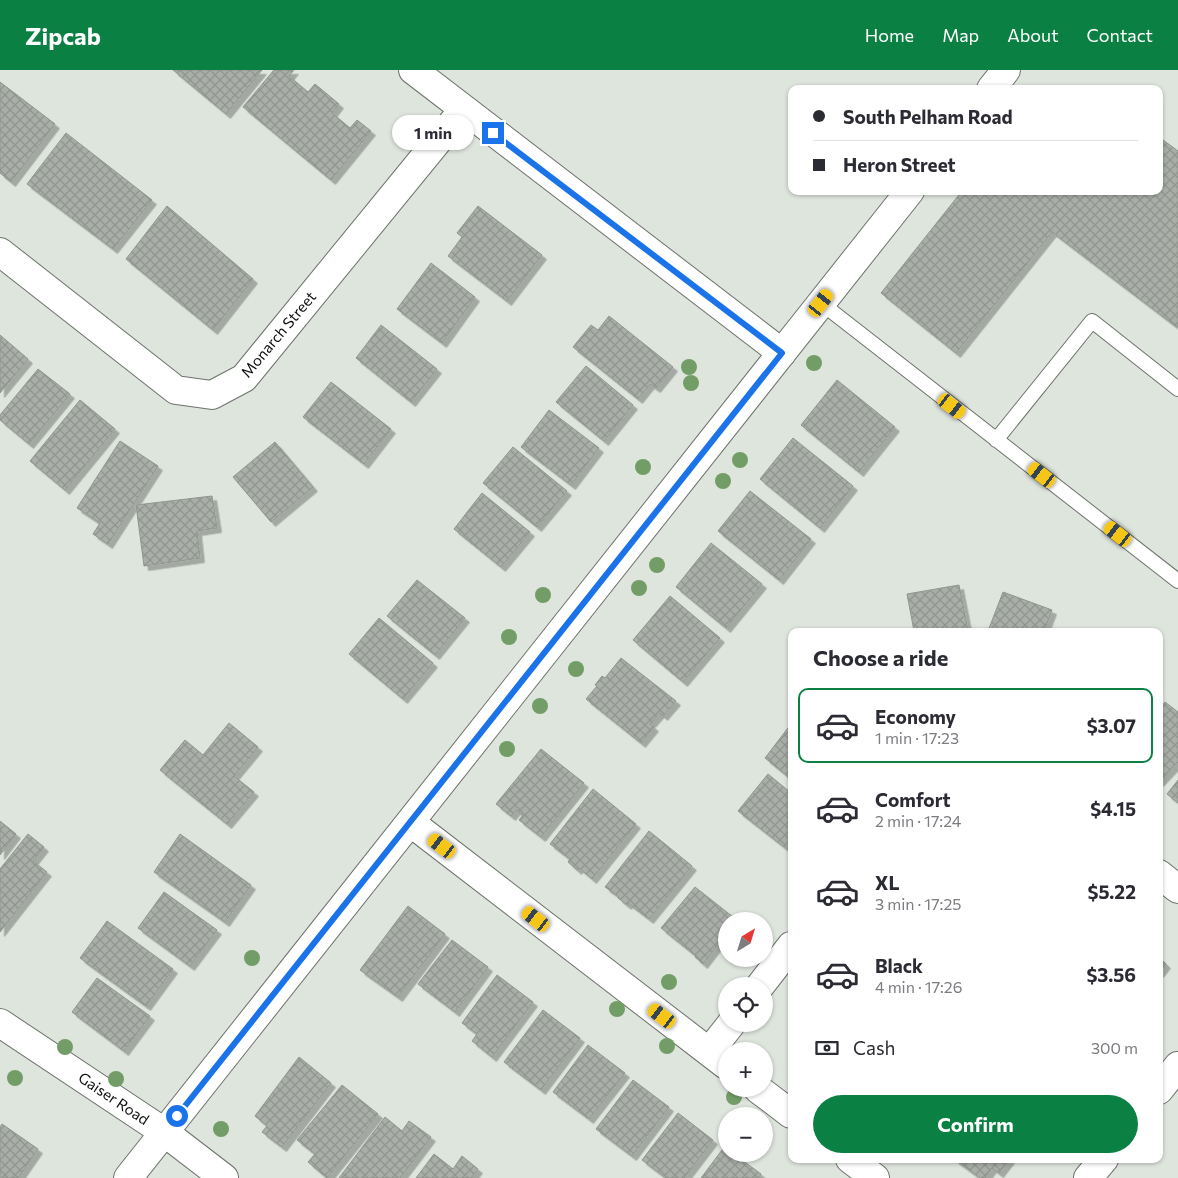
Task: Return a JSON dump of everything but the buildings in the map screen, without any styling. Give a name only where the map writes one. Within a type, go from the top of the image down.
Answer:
[{"type":"street","points":[[413,70],[782,353]]},
{"type":"street","points":[[994,85],[1006,70]]},
{"type":"street","name":"Monarch Street","points":[[0,252],[176,390],[212,395],[244,378],[463,110]]},
{"type":"street","points":[[128,1178],[907,195]]},
{"type":"street","points":[[410,822],[718,1058]]},
{"type":"street","points":[[1163,877],[1178,889]]},
{"type":"street","points":[[767,977],[788,950]]},
{"type":"street","name":"Gaiser Road","points":[[0,1023],[164,1132],[224,1178]]},
{"type":"street","points":[[1163,1085],[1178,1066]]},
{"type":"street","points":[[769,1097],[788,1112]]},
{"type":"street","points":[[855,1163],[875,1178]]},
{"type":"street","points":[[1088,1178],[1101,1163]]},
{"type":"lane","points":[[821,303],[1178,581]]},
{"type":"lane","points":[[996,440],[1092,321],[1178,389]]},
{"type":"route","points":[[177,1116],[782,353],[493,133]]}]
